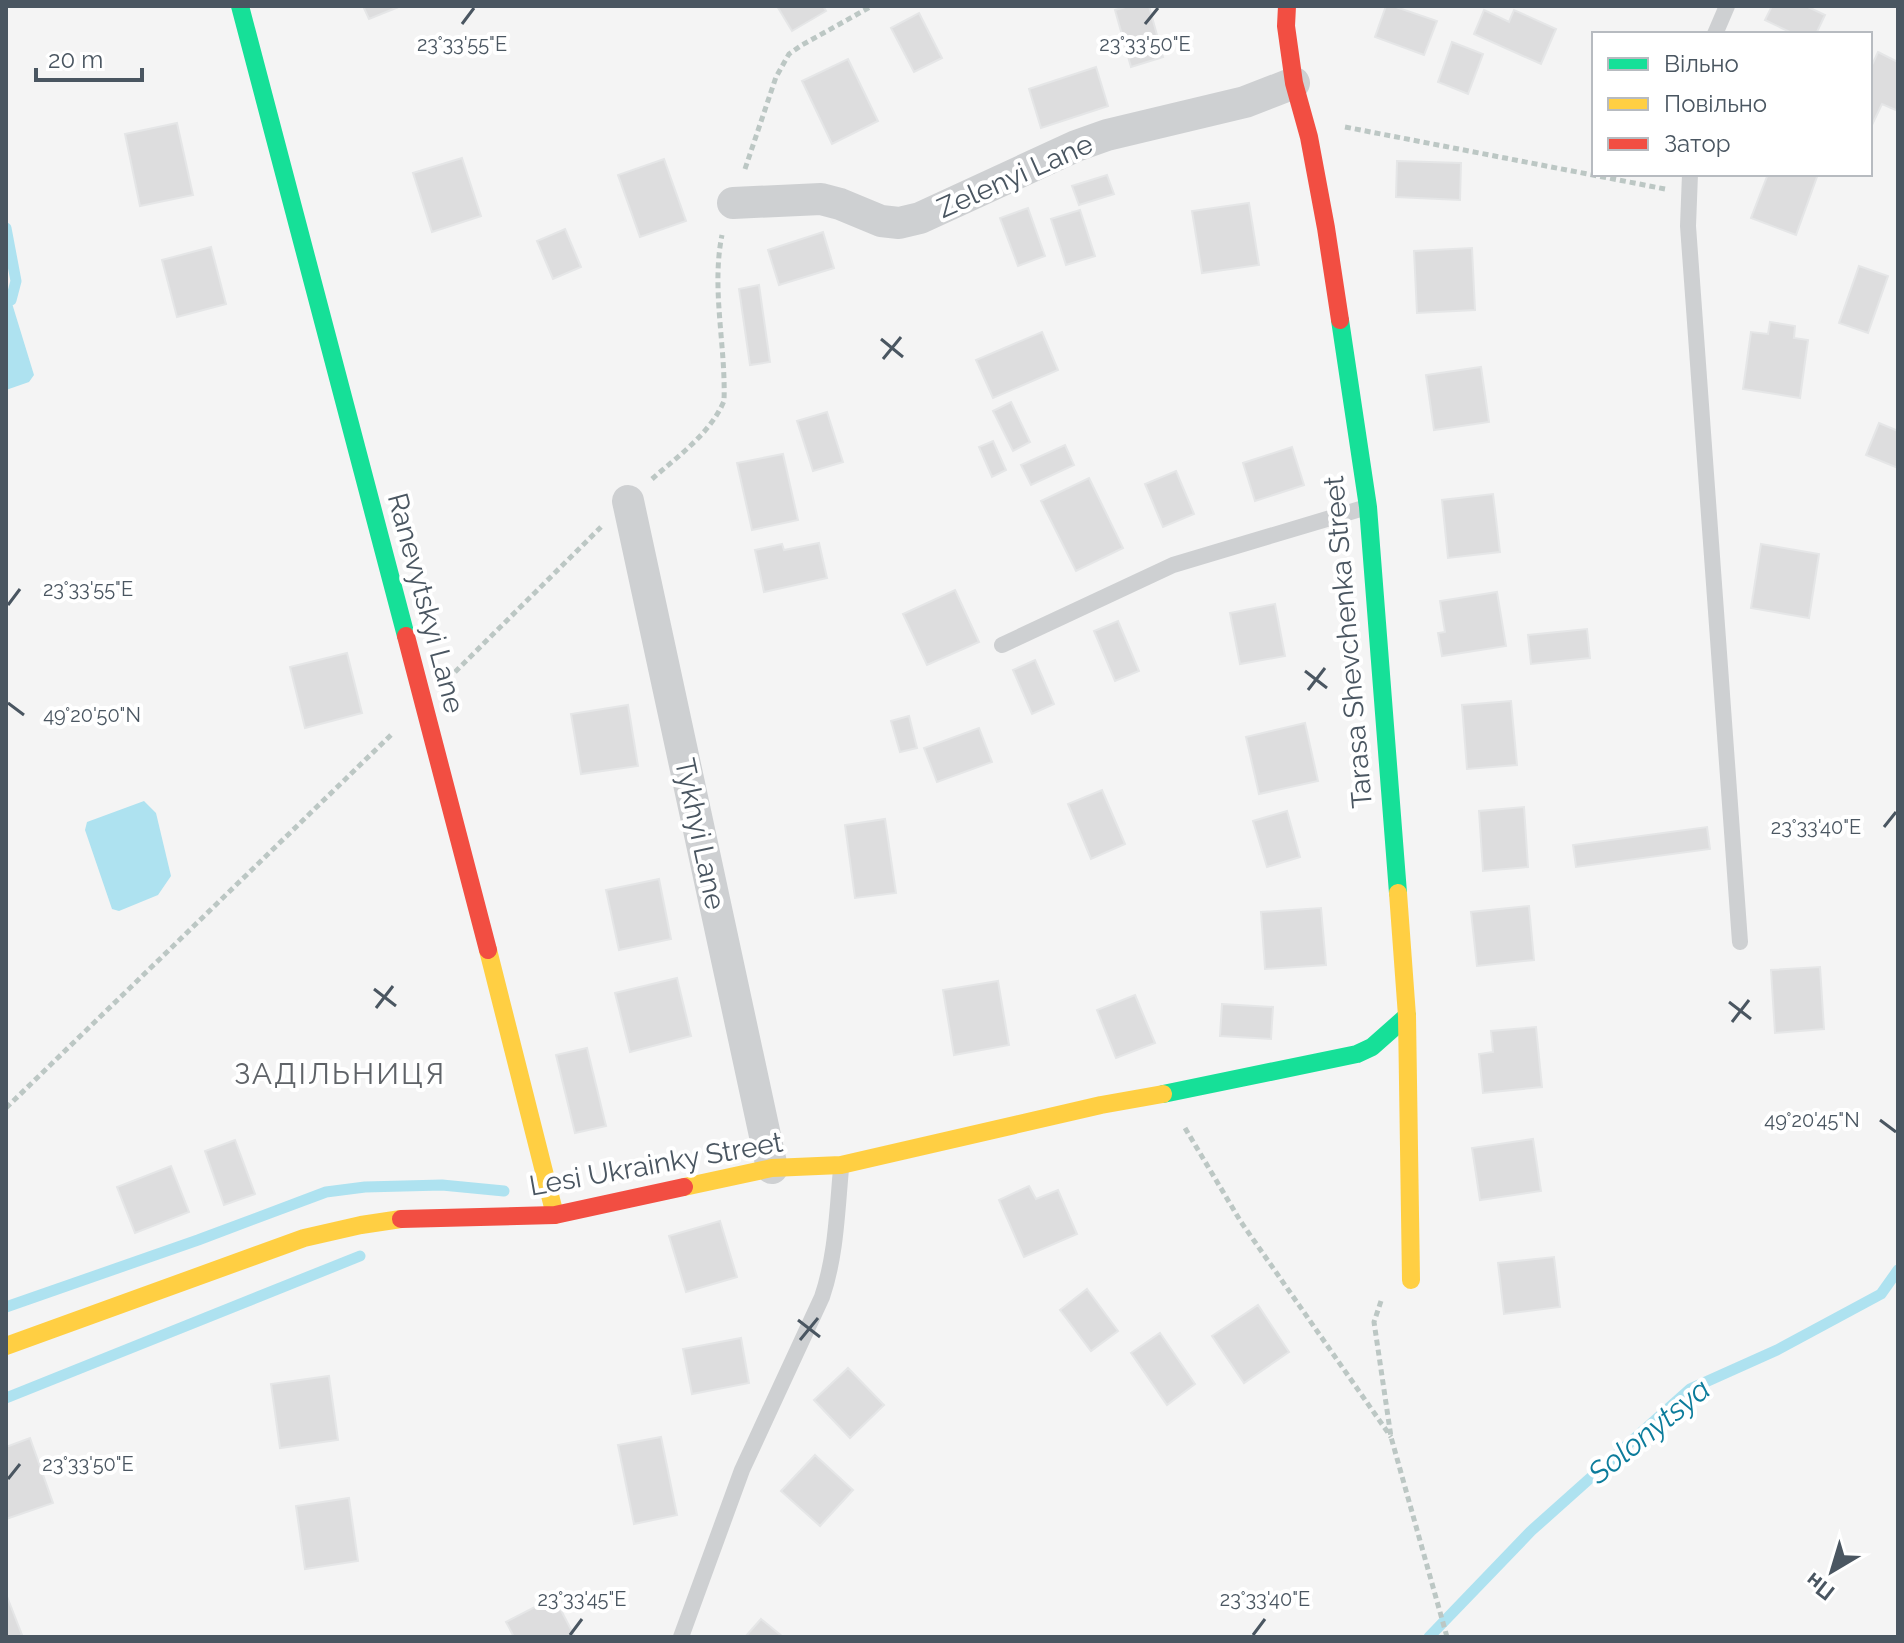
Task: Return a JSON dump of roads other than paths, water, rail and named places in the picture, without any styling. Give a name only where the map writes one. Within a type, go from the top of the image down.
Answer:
[{"type":"street","name":"Ranevytskyi Lane","points":[[240,6],[474,893],[555,1215]]},
{"type":"street","name":"Tarasa Shevchenka Street","points":[[1287,6],[1286,26],[1294,83],[1326,228],[1368,507],[1407,1016],[1411,1280]]},
{"type":"street","name":"Zelenyi Lane","points":[[733,203],[821,199],[881,221],[899,223],[920,218],[1076,146],[1107,135],[1245,102],[1294,83]]},
{"type":"street","name":"Tykhyi Lane","points":[[628,501],[772,1168]]},
{"type":"street","name":"Lesi Ukrainky Street","points":[[6,1346],[291,1242],[334,1230],[420,1218],[555,1215],[772,1168],[841,1165],[1101,1105],[1357,1054],[1372,1047],[1407,1016]]},
{"type":"lane","points":[[1716,32],[1727,6]]},
{"type":"lane","points":[[1690,176],[1688,226],[1740,942]]},
{"type":"lane","points":[[1002,645],[1173,565],[1368,507]]},
{"type":"lane","points":[[681,1637],[742,1470],[829,1278],[841,1165]]},
{"type":"water","points":[[6,298],[11,300],[34,375],[29,382],[6,390]]},
{"type":"water","points":[[144,801],[156,813],[171,876],[158,895],[119,911],[112,909],[85,830],[87,822]]},
{"type":"waterway","points":[[6,228],[16,281],[11,300]]},
{"type":"waterway","points":[[6,1307],[326,1192],[365,1187],[442,1185],[504,1191]]},
{"type":"waterway","points":[[6,1398],[360,1256]]},
{"type":"waterway","name":"Solonytsya","points":[[1429,1637],[1531,1531],[1690,1389],[1777,1350],[1881,1294],[1898,1270]]},
{"type":"district","name":"ЗАДІЛЬНИЦЯ","points":[[340,1073]]}]
